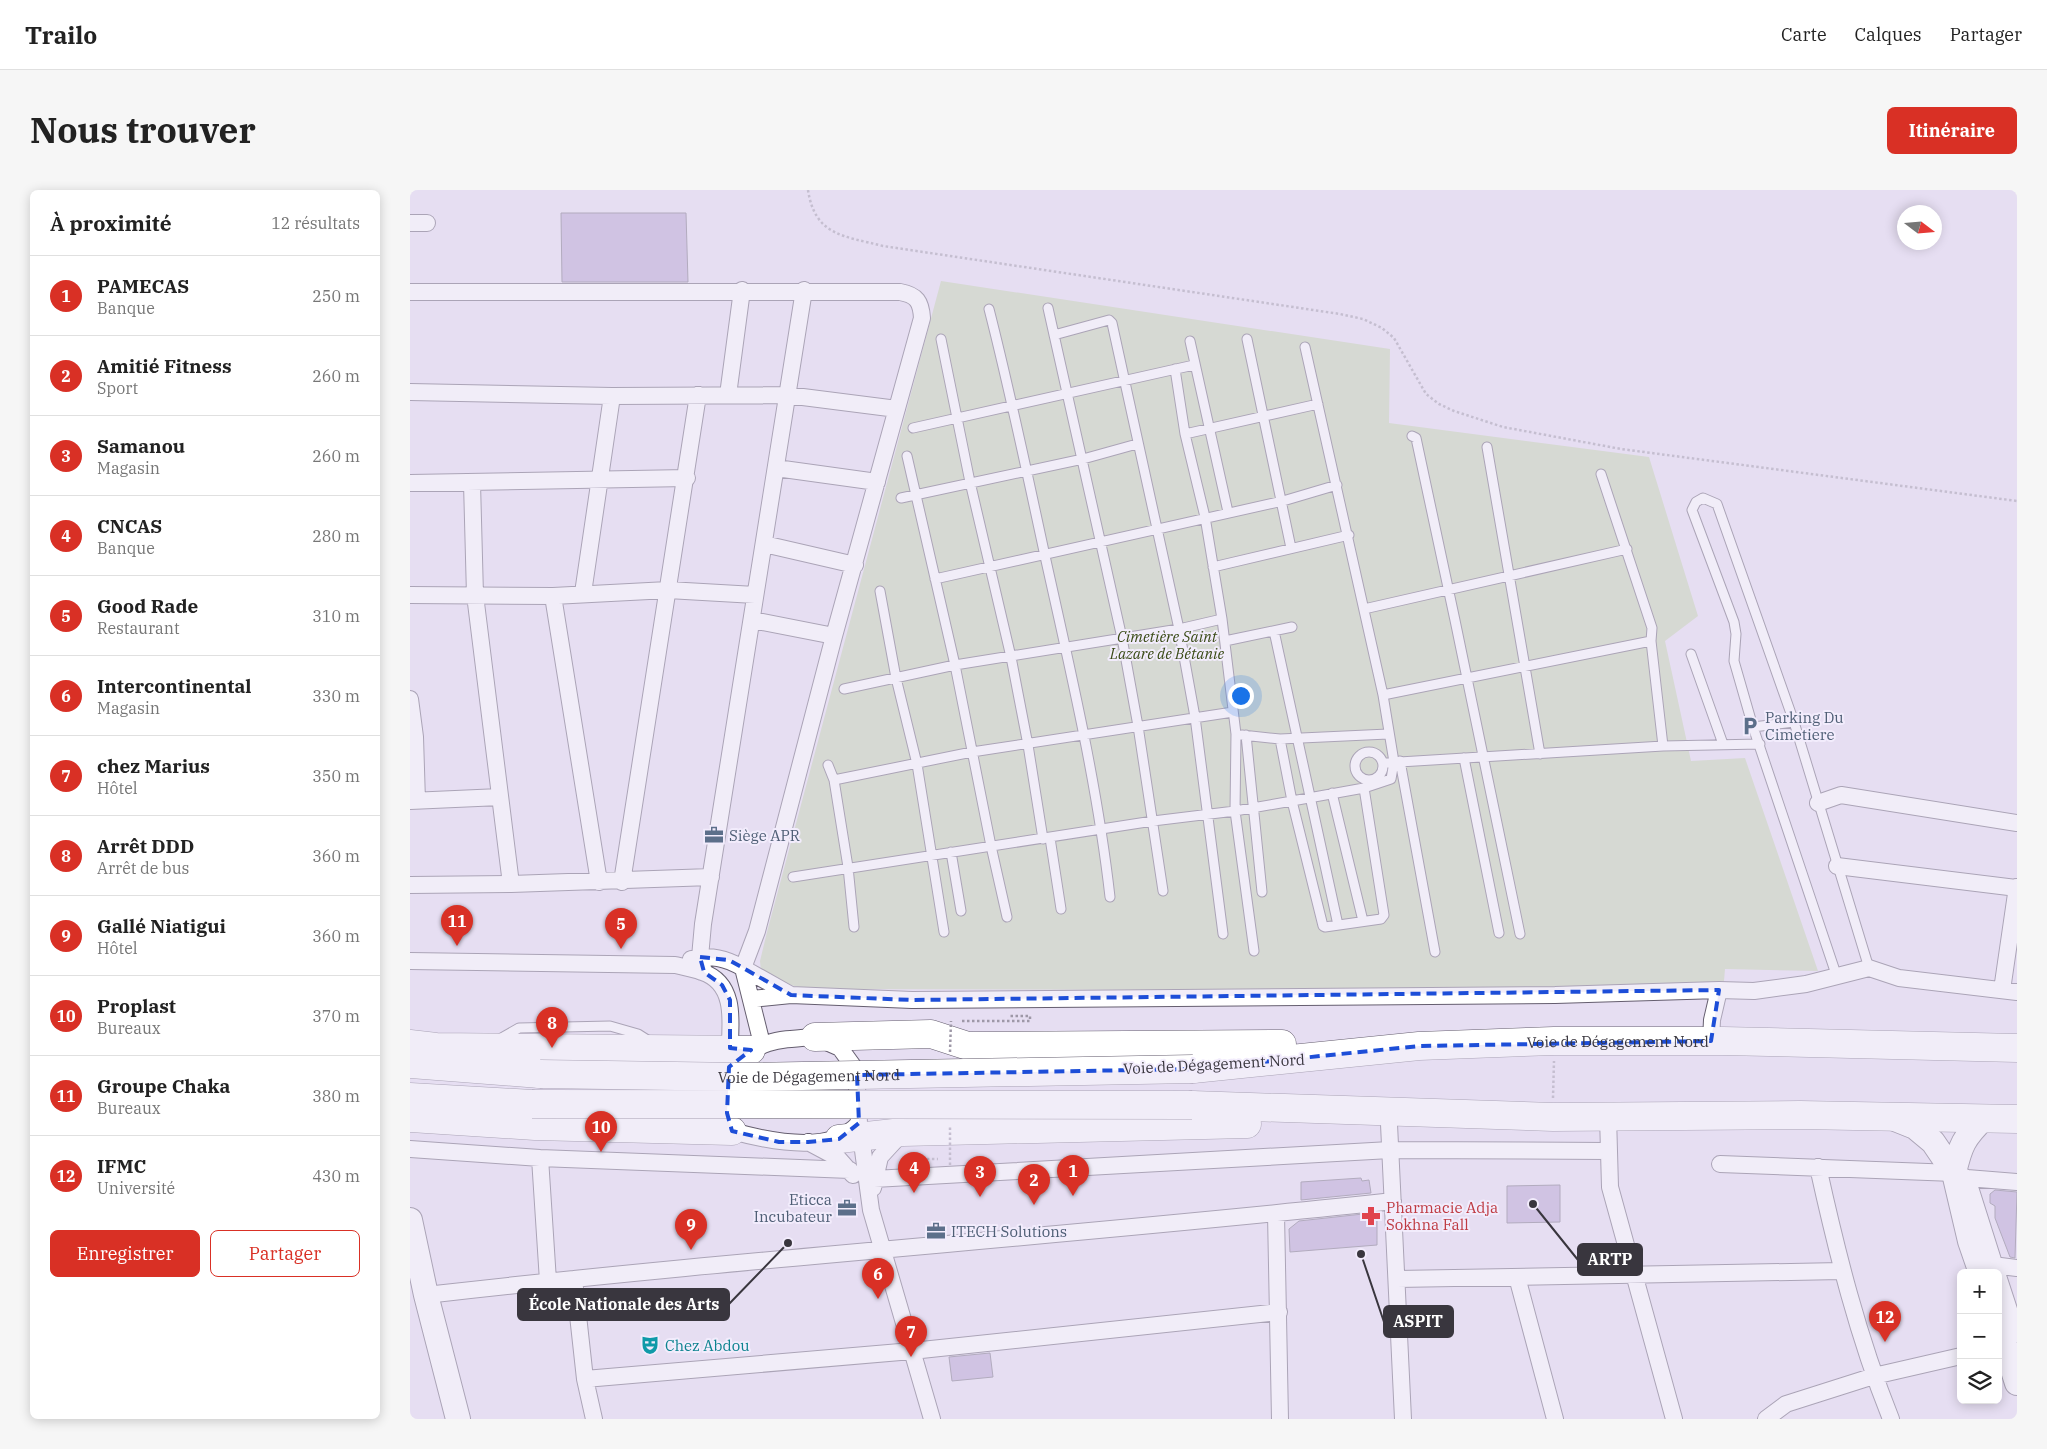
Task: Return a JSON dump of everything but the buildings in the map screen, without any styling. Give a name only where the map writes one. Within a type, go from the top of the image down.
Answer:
[{"type":"highway","points":[[814,1037],[931,1034],[968,1046],[1296,1044],[1419,1046]]},
{"type":"highway","name":"Voie de Dégagement Nord","points":[[410,1064],[540,1074],[743,1077],[1193,1069],[1419,1046],[1554,1041],[1710,1041],[2017,1048]]},
{"type":"highway","points":[[410,1044],[486,1047],[660,1048],[743,1052]]},
{"type":"highway","name":"Voie de Dégagement Nord","points":[[410,1097],[532,1104],[1192,1105],[1553,1117],[1889,1116],[2017,1120]]},
{"type":"highway","points":[[853,1133],[1233,1124],[1389,1137],[1413,1124],[1469,1114]]},
{"type":"highway","points":[[410,1118],[535,1126],[732,1130]]},
{"type":"street","points":[[410,223],[427,223]]},
{"type":"street","points":[[728,395],[742,290]]},
{"type":"street","points":[[410,292],[742,290],[900,292],[916,297],[921,304],[922,318],[834,636],[757,931],[743,968],[751,999],[743,1052],[727,1113],[732,1130],[779,1142],[808,1142],[853,1133]]},
{"type":"street","points":[[702,965],[711,877],[804,290]]},
{"type":"street","points":[[410,392],[612,396],[787,395],[897,409]]},
{"type":"street","points":[[583,594],[612,396]]},
{"type":"street","points":[[622,882],[687,478],[698,396]]},
{"type":"street","points":[[776,468],[877,482]]},
{"type":"street","points":[[410,483],[472,483],[601,478],[687,478]]},
{"type":"street","points":[[472,483],[475,595],[511,884]]},
{"type":"street","points":[[764,544],[855,565]]},
{"type":"street","points":[[410,595],[553,596],[668,590],[756,595]]},
{"type":"street","points":[[553,596],[600,882]]},
{"type":"street","points":[[752,620],[834,636]]},
{"type":"street","points":[[410,699],[414,801],[500,797]]},
{"type":"street","points":[[1818,803],[1841,795],[2017,823]]},
{"type":"street","points":[[751,999],[790,996],[912,1000],[1555,995],[1719,990],[1754,991],[1837,977],[1869,968],[1899,978],[2009,991],[2017,888],[1837,866]]},
{"type":"street","points":[[410,885],[622,882],[711,877]]},
{"type":"street","points":[[702,965],[709,956],[729,960],[790,996]]},
{"type":"street","points":[[410,961],[702,965],[722,985],[730,1000],[743,1052]]},
{"type":"street","points":[[1710,1041],[1712,1020],[1719,990]]},
{"type":"street","points":[[743,1052],[779,1039],[814,1037],[840,1048],[856,1070],[853,1133],[871,1210],[932,1419]]},
{"type":"street","points":[[1608,1116],[1610,1187],[1674,1419]]},
{"type":"street","points":[[1889,1116],[1915,1127],[1933,1142],[1961,1176]]},
{"type":"street","points":[[1984,1118],[1968,1133],[1959,1148],[1970,1241],[1989,1269]]},
{"type":"street","points":[[871,1210],[874,1179],[880,1157],[903,1132]]},
{"type":"street","points":[[874,1179],[1389,1137],[1609,1151]]},
{"type":"street","points":[[1389,1137],[1403,1419]]},
{"type":"street","points":[[808,1142],[838,1158],[850,1170],[871,1210]]},
{"type":"street","points":[[410,1149],[540,1158],[850,1170]]},
{"type":"street","points":[[540,1158],[548,1281]]},
{"type":"street","points":[[1720,1164],[1818,1167],[1961,1176],[2017,1182]]},
{"type":"street","points":[[1818,1167],[1841,1271],[1874,1376],[1891,1419]]},
{"type":"street","points":[[426,1295],[574,1278],[883,1251],[1276,1214],[1393,1201]]},
{"type":"street","points":[[1276,1214],[1280,1419]]},
{"type":"street","points":[[411,1228],[458,1419]]},
{"type":"street","points":[[2002,1269],[2017,1268]]},
{"type":"street","points":[[1396,1279],[1841,1271]]},
{"type":"street","points":[[1518,1277],[1555,1419]]},
{"type":"street","points":[[574,1278],[585,1379],[594,1419]]},
{"type":"street","points":[[585,1379],[912,1352],[1279,1312]]},
{"type":"street","points":[[2000,1314],[2017,1383]]},
{"type":"street","points":[[1766,1419],[1786,1404],[1874,1376],[1957,1357]]},
{"type":"lane","points":[[1048,308],[1122,638],[1138,726],[1162,891]]},
{"type":"lane","points":[[989,309],[1066,648],[1102,829],[1110,897]]},
{"type":"lane","points":[[1054,335],[1109,320],[1112,323],[1179,629],[1195,717],[1223,934]]},
{"type":"lane","points":[[941,339],[970,482],[1011,657],[1061,910]]},
{"type":"lane","points":[[1247,339],[1283,501],[1291,548]]},
{"type":"lane","points":[[1190,341],[1228,512]]},
{"type":"lane","points":[[1305,347],[1349,534],[1383,695],[1388,734],[1397,761],[1435,952]]},
{"type":"lane","points":[[913,428],[1194,365]]},
{"type":"lane","points":[[1175,369],[1185,434],[1205,517],[1225,641],[1236,734],[1235,811],[1254,951]]},
{"type":"lane","points":[[1185,434],[1318,404]]},
{"type":"lane","points":[[1412,436],[1416,438],[1449,590],[1465,677],[1520,934]]},
{"type":"lane","points":[[901,498],[1083,459],[1138,444]]},
{"type":"lane","points":[[1488,447],[1540,754]]},
{"type":"lane","points":[[906,456],[955,665],[991,846],[1008,917]]},
{"type":"lane","points":[[1601,474],[1652,628],[1651,641],[1663,746]]},
{"type":"lane","points":[[935,580],[990,566],[1156,530],[1205,517],[1283,501],[1337,485]]},
{"type":"lane","points":[[1837,977],[1734,661],[1736,634],[1734,622],[1692,510],[1696,502],[1704,498],[1717,504],[1794,722],[1869,968]]},
{"type":"lane","points":[[1213,567],[1349,534]]},
{"type":"lane","points":[[1364,609],[1627,549]]},
{"type":"lane","points":[[880,591],[896,678],[917,764],[933,854],[944,932]]},
{"type":"lane","points":[[844,689],[955,665],[1179,629],[1222,619]]},
{"type":"lane","points":[[1225,641],[1292,627]]},
{"type":"lane","points":[[1274,631],[1312,797],[1338,925]]},
{"type":"lane","points":[[1383,695],[1525,664],[1651,641]]},
{"type":"lane","points":[[1691,654],[1723,744]]},
{"type":"lane","points":[[834,780],[972,752],[1028,745],[1233,712]]},
{"type":"lane","points":[[1754,727],[1794,722]]},
{"type":"lane","points":[[1236,734],[1298,739],[1388,734]]},
{"type":"lane","points":[[1246,735],[1262,892]]},
{"type":"lane","points":[[1280,739],[1292,801],[1323,926],[1381,919],[1384,915],[1364,788]]},
{"type":"lane","points":[[1383,763],[1663,746],[1760,744]]},
{"type":"lane","points":[[1464,758],[1499,933]]},
{"type":"lane","points":[[793,876],[1152,821],[1235,811],[1364,788],[1391,779],[1397,761]]},
{"type":"lane","points":[[828,765],[834,780],[848,868],[854,927]]},
{"type":"lane","points":[[1332,793],[1363,921]]},
{"type":"lane","points":[[951,852],[961,911]]},
{"type":"path","points":[[808,190],[816,217],[826,227],[842,236],[883,246],[1140,283],[1363,319],[1382,328],[1394,338],[1426,394],[1439,404],[1454,411],[1503,427],[1621,449],[2017,501]]},
{"type":"path","points":[[951,1021],[1030,1021],[1030,1016],[1001,1016]]},
{"type":"path","points":[[1553,1117],[1554,1041]]},
{"type":"path","points":[[910,1163],[910,1159],[950,1159]]},
{"type":"highlighted area","points":[[700,957],[729,960],[791,995],[912,1000],[1719,990],[1711,1041],[1419,1046],[1193,1069],[857,1075],[859,1123],[839,1139],[808,1142],[779,1142],[732,1131],[727,1113],[729,1067],[751,1050],[730,1048],[730,1000],[722,985],[704,972]]},
{"type":"green space","name":"Cimetière Saint Lazare de Bétanie","points":[[941,281],[1390,349],[1389,423],[1649,457],[1698,616],[1665,641],[1691,761],[1745,758],[1818,971],[1725,969],[1724,981],[1557,991],[814,989],[786,984],[761,971],[760,961],[767,932]]},
{"type":"place","name":"Parking Du Cimetiere","points":[[1750,726]]},
{"type":"place","name":"Siège APR","points":[[714,835]]},
{"type":"place","name":"Groupe Chaka","points":[[457,946]]},
{"type":"place","name":"Good Rade","points":[[621,949]]},
{"type":"place","name":"Arrêt DDD","points":[[552,1048]]},
{"type":"place","name":"Proplast","points":[[601,1152]]},
{"type":"place","name":"CNCAS","points":[[914,1193]]},
{"type":"place","name":"PAMECAS","points":[[1073,1196]]},
{"type":"place","name":"Samanou","points":[[980,1197]]},
{"type":"place","name":"ARTP","points":[[1533,1204]]},
{"type":"place","name":"Amitié Fitness","points":[[1034,1205]]},
{"type":"place","name":"Eticca Incubateur","points":[[847,1208]]},
{"type":"place","name":"Pharmacie Adja Sokhna Fall","points":[[1371,1216]]},
{"type":"place","name":"ITECH Solutions","points":[[936,1231]]},
{"type":"place","name":"École Nationale des Arts","points":[[788,1243]]},
{"type":"place","name":"Gallé Niatigui","points":[[691,1250]]},
{"type":"place","name":"ASPIT","points":[[1361,1254]]},
{"type":"place","name":"Intercontinental","points":[[878,1299]]},
{"type":"place","name":"IFMC","points":[[1885,1342]]},
{"type":"place","name":"Chez Abdou","points":[[650,1345]]},
{"type":"place","name":"chez Marius","points":[[911,1357]]}]
